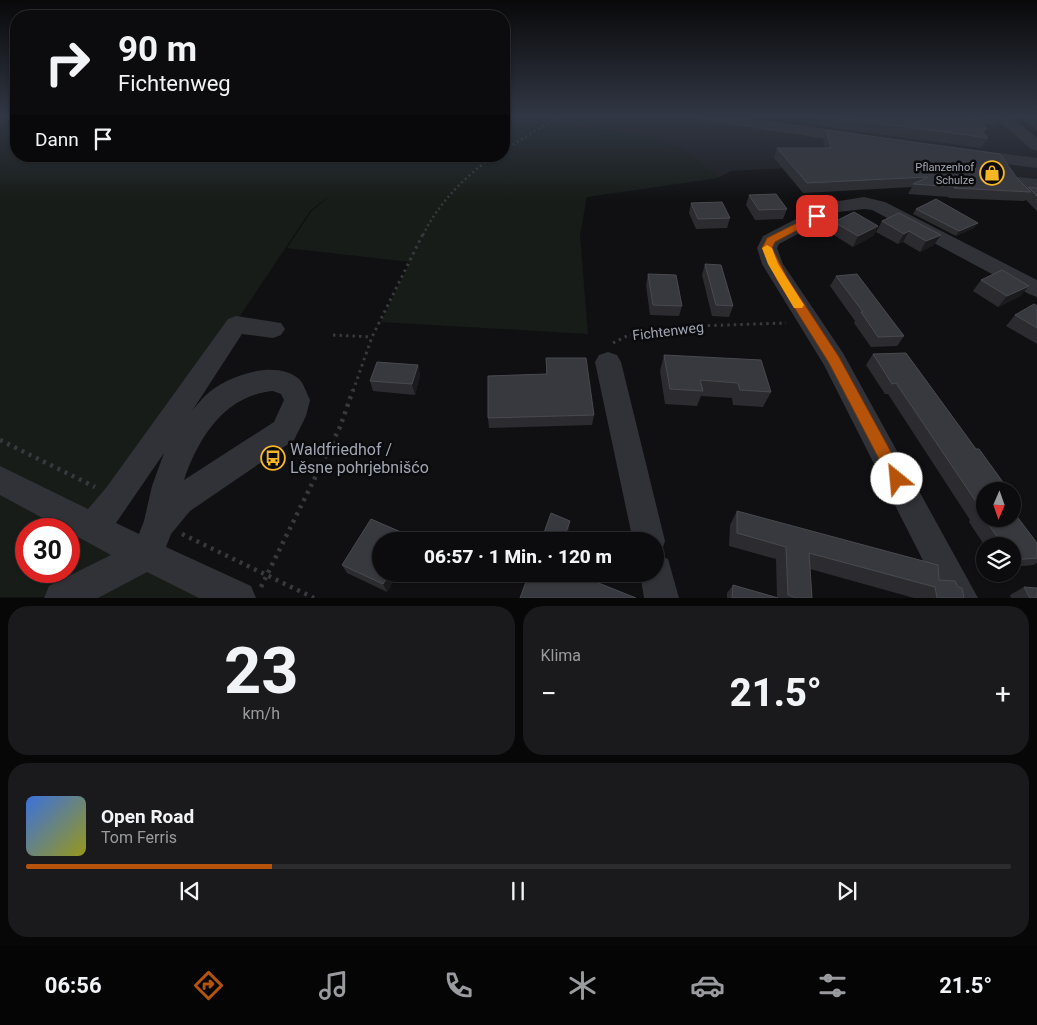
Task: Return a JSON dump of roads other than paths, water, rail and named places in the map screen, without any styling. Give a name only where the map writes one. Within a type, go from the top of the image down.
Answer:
[{"type":"street","points":[[959,152],[1037,163]]},
{"type":"street","points":[[1018,182],[1037,184]]},
{"type":"street","points":[[961,598],[834,360],[773,264],[767,248],[770,240],[834,207],[864,203],[878,206],[894,214],[1037,290]]},
{"type":"street","points":[[92,528],[117,498],[236,325],[272,329]]},
{"type":"street","points":[[608,362],[647,532]]},
{"type":"street","points":[[61,598],[146,555],[160,523],[167,486],[179,452],[196,426],[215,404],[233,391],[253,382],[276,380],[290,387],[297,400],[292,416],[284,431],[179,501],[160,523]]},
{"type":"street","points":[[0,480],[146,555],[239,598]]},
{"type":"street","points":[[658,582],[662,598]]},
{"type":"place","name":"Pflanzenhof Schulze","points":[[992,173]]},
{"type":"place","name":"Waldfriedhof / Lěsne pohrjebnišćo","points":[[273,458]]}]
